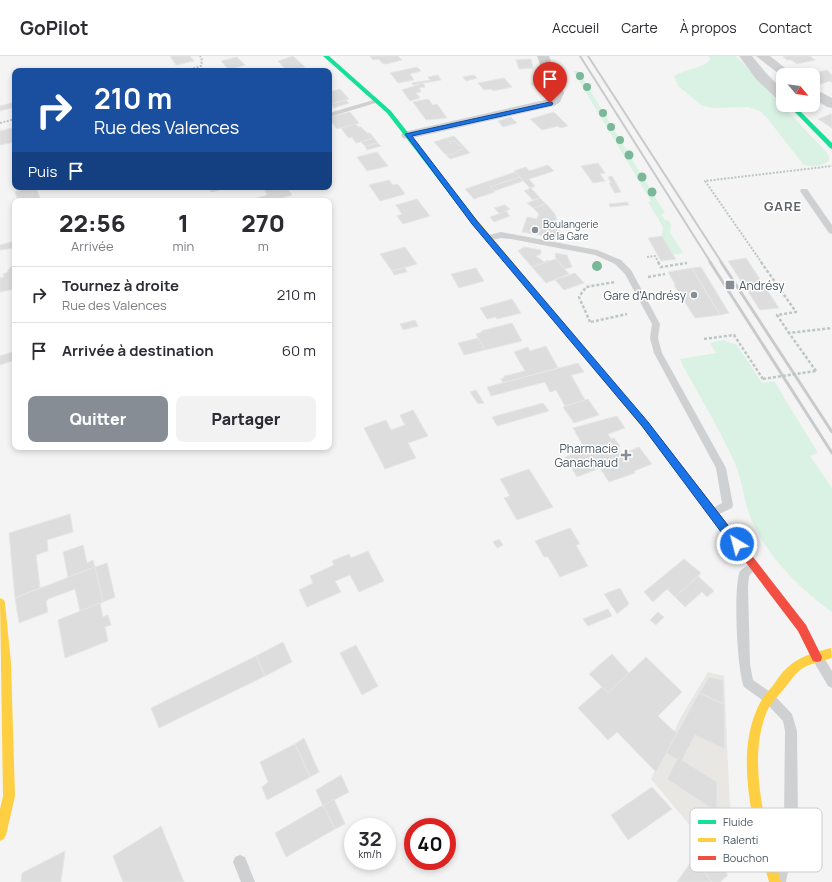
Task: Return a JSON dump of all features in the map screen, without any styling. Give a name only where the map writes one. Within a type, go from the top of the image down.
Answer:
[{"type":"street","points":[[326,56],[389,112],[408,134],[488,238],[645,424],[802,628],[818,657]]},
{"type":"street","points":[[408,134],[550,103],[555,99],[557,93],[543,56]]},
{"type":"street","points":[[745,56],[761,76],[776,90]]},
{"type":"street","points":[[762,56],[778,68]]},
{"type":"street","points":[[820,96],[830,102]]},
{"type":"street","points":[[798,112],[832,147]]},
{"type":"street","points":[[0,603],[6,664],[9,796],[0,835]]},
{"type":"street","points":[[757,808],[753,765],[757,725],[772,695],[792,670],[818,657],[832,653]]},
{"type":"street","points":[[772,872],[775,882]]},
{"type":"lane","points":[[332,114],[377,101]]},
{"type":"lane","points":[[804,191],[832,231]]},
{"type":"lane","points":[[488,238],[501,235],[511,236],[597,254],[618,262],[628,272],[656,324],[654,338],[658,353],[721,468],[728,505],[713,513]]},
{"type":"lane","points":[[753,566],[744,574],[742,586],[744,664],[748,684],[772,695],[788,718],[791,731],[791,808]]},
{"type":"lane","points":[[818,657],[832,682]]},
{"type":"lane","points":[[240,862],[248,882]]},
{"type":"lane","points":[[779,882],[781,872]]},
{"type":"path","points":[[193,68],[201,66],[202,60],[200,56]]},
{"type":"path","points":[[0,123],[12,120]]},
{"type":"path","points":[[704,339],[734,335],[763,380],[816,371],[777,315],[796,312],[705,181],[832,166]]},
{"type":"path","points":[[647,258],[655,256],[661,267],[687,264]]},
{"type":"path","points":[[590,322],[579,297],[586,287],[604,284]]},
{"type":"path","points":[[606,318],[627,314]]},
{"type":"path","points":[[789,333],[832,328]]},
{"type":"shaded area","points":[[708,672],[724,676],[730,808],[690,808],[690,825],[651,779],[681,717]]},
{"type":"green space","points":[[709,56],[736,56],[776,99],[776,112],[789,112],[828,154],[829,161],[816,166],[803,164],[760,111],[748,107],[712,108],[701,105],[678,86],[674,76],[707,63],[710,60]]},
{"type":"green space","points":[[573,71],[578,71],[665,213],[661,214],[665,220],[668,220],[671,224],[670,232],[683,253],[673,255],[662,236],[663,227],[648,202],[651,201]]},
{"type":"green space","points":[[723,340],[737,345],[762,383],[774,381],[818,453],[810,456],[832,488],[832,612],[807,593],[785,571],[775,559],[758,533],[749,513],[736,466],[680,359],[716,353],[710,343]]},
{"type":"building","points":[[170,56],[190,56],[194,61],[176,65]]},
{"type":"building","points":[[293,56],[305,67],[284,68],[278,61]]},
{"type":"building","points":[[370,56],[398,56],[402,60],[386,64],[382,63],[379,59],[373,60]]},
{"type":"building","points":[[810,56],[815,60],[797,64],[783,57]]},
{"type":"building","points":[[237,57],[245,65],[235,68],[227,68],[221,61]]},
{"type":"building","points":[[531,59],[533,68],[519,69],[516,60]]},
{"type":"building","points":[[417,67],[421,71],[410,74],[414,80],[398,83],[390,73]]},
{"type":"building","points":[[827,70],[832,75],[832,83],[830,81],[820,84],[820,72]]},
{"type":"building","points":[[438,75],[441,80],[413,85],[412,83],[430,80],[428,77]]},
{"type":"building","points":[[474,75],[477,78],[466,81],[463,77]]},
{"type":"building","points":[[504,78],[512,87],[493,91],[491,89],[484,90],[478,83]]},
{"type":"building","points":[[533,78],[540,78],[541,85],[532,85],[531,83],[535,83]]},
{"type":"building","points":[[423,83],[425,87],[419,88],[421,92],[416,93],[420,98],[410,101],[402,90]]},
{"type":"building","points":[[340,89],[349,99],[332,104],[332,91]]},
{"type":"building","points":[[428,99],[433,105],[437,104],[447,118],[426,120],[413,102]]},
{"type":"building","points":[[346,100],[349,103],[334,108],[332,104]]},
{"type":"building","points":[[12,103],[12,108],[0,111],[0,106]]},
{"type":"building","points":[[350,112],[359,123],[337,129],[332,123],[332,116]]},
{"type":"building","points":[[554,112],[568,126],[560,128],[558,126],[542,130],[530,119]]},
{"type":"building","points":[[832,114],[832,128],[818,119]]},
{"type":"building","points":[[511,117],[517,123],[503,127],[498,121]]},
{"type":"building","points":[[356,124],[367,133],[370,133],[374,138],[356,143],[352,137],[349,138],[347,136],[341,128]]},
{"type":"building","points":[[12,128],[12,143],[0,145],[0,131]]},
{"type":"building","points":[[454,136],[470,153],[450,159],[445,154],[451,155],[457,152],[456,151],[463,149],[455,141],[450,142],[446,138]]},
{"type":"building","points":[[374,138],[378,143],[365,146],[361,142]]},
{"type":"building","points":[[446,138],[450,142],[455,141],[463,149],[456,151],[457,152],[451,155],[445,154],[434,142]]},
{"type":"building","points":[[378,143],[381,146],[367,150],[365,146]]},
{"type":"building","points":[[377,152],[388,166],[367,171],[357,157]]},
{"type":"building","points":[[598,163],[605,173],[600,174],[605,181],[593,183],[581,166]]},
{"type":"building","points":[[548,165],[554,171],[529,179],[535,186],[530,188],[514,171],[526,167],[529,171]]},
{"type":"building","points":[[515,172],[520,177],[490,187],[495,192],[474,199],[465,189]]},
{"type":"building","points":[[612,176],[621,192],[615,193],[609,183],[611,183],[608,177]]},
{"type":"building","points":[[520,177],[523,181],[494,191],[490,187]]},
{"type":"building","points":[[389,180],[393,185],[398,184],[405,194],[380,201],[369,185]]},
{"type":"building","points":[[531,188],[540,198],[533,200],[524,191]]},
{"type":"building","points":[[22,190],[37,190],[40,198],[17,198],[15,192]]},
{"type":"building","points":[[264,190],[288,190],[292,195],[282,198],[256,198],[267,195]]},
{"type":"building","points":[[540,198],[546,204],[533,208],[527,203]]},
{"type":"building","points":[[417,199],[430,216],[403,224],[397,216],[402,214],[396,205]]},
{"type":"building","points":[[627,202],[629,205],[610,207],[609,204]]},
{"type":"building","points":[[546,204],[555,214],[562,239],[522,232],[527,217],[537,219],[539,214],[533,208]]},
{"type":"building","points":[[505,205],[510,209],[500,214],[494,208]]},
{"type":"building","points":[[506,211],[510,216],[494,222],[490,217]]},
{"type":"building","points":[[662,236],[676,259],[661,261],[648,238]]},
{"type":"building","points":[[12,242],[12,248],[0,250],[0,245]]},
{"type":"building","points":[[405,247],[417,264],[392,271],[380,254]]},
{"type":"building","points":[[524,247],[541,250],[541,254],[536,256],[544,262],[548,260],[549,262],[532,267],[518,251]]},
{"type":"building","points":[[555,253],[567,255],[572,267],[565,269],[556,259]]},
{"type":"building","points":[[746,258],[779,308],[760,310],[728,261]]},
{"type":"building","points":[[556,259],[569,274],[546,283],[532,267]]},
{"type":"building","points":[[11,267],[12,290],[0,292],[0,278],[4,277],[3,274],[8,272]]},
{"type":"building","points":[[701,267],[729,313],[720,315],[692,268]]},
{"type":"building","points":[[405,268],[407,272],[394,275],[392,271]]},
{"type":"building","points":[[476,268],[484,281],[459,288],[451,274]]},
{"type":"building","name":"Gare d'Andrésy","points":[[692,268],[720,315],[695,318],[674,285],[675,284],[668,272]]},
{"type":"building","points":[[575,273],[584,283],[564,290],[555,280]]},
{"type":"building","points":[[512,299],[521,313],[497,319],[496,317],[487,319],[480,308]]},
{"type":"building","points":[[415,320],[418,326],[403,330],[400,324]]},
{"type":"building","points":[[512,323],[522,341],[485,350],[476,334],[482,332],[481,331]]},
{"type":"building","points":[[478,338],[485,350],[464,355],[458,343]]},
{"type":"building","points":[[546,346],[558,368],[503,383],[501,379],[504,378],[504,376],[525,371],[514,352],[528,347],[530,351]]},
{"type":"building","points":[[12,352],[12,361],[0,365],[0,356]]},
{"type":"building","points":[[578,363],[584,372],[571,375],[585,400],[565,406],[556,390],[550,392],[545,382],[491,396],[487,387]]},
{"type":"building","points":[[476,390],[484,403],[478,404],[470,392]]},
{"type":"building","points":[[588,399],[599,415],[574,423],[563,407]]},
{"type":"building","points":[[543,403],[549,411],[497,426],[492,417]]},
{"type":"building","points":[[413,410],[428,436],[408,443],[416,458],[385,469],[364,428],[386,420],[391,430],[405,425],[400,415]]},
{"type":"building","points":[[617,416],[625,428],[608,434],[611,439],[614,438],[620,446],[617,447],[622,454],[639,447],[652,464],[634,471],[635,473],[609,482],[600,468],[577,477],[565,457],[585,449],[573,428]]},
{"type":"building","points":[[529,469],[553,507],[517,520],[504,498],[510,496],[500,479]]},
{"type":"building","points":[[70,514],[73,532],[47,540],[48,551],[36,555],[40,588],[15,598],[9,533]]},
{"type":"building","points":[[570,528],[580,544],[576,545],[588,566],[560,577],[548,557],[544,557],[535,541]]},
{"type":"building","points":[[499,539],[503,545],[497,548],[493,542]]},
{"type":"building","points":[[83,545],[87,563],[93,560],[95,567],[68,577],[63,552]]},
{"type":"building","points":[[368,551],[384,581],[359,592],[350,575],[335,581],[341,592],[307,607],[299,590],[313,583],[310,576],[334,565],[332,561],[349,554],[351,558]]},
{"type":"building","points":[[684,559],[701,573],[675,597],[667,589],[653,602],[644,592]]},
{"type":"building","points":[[107,563],[115,597],[103,602],[95,567]]},
{"type":"building","points":[[95,567],[103,602],[80,611],[75,589],[48,599],[46,602],[48,612],[19,623],[15,598]]},
{"type":"building","points":[[698,576],[714,591],[707,597],[702,592],[685,607],[675,597]]},
{"type":"building","points":[[620,588],[629,604],[617,614],[604,594]]},
{"type":"building","points":[[100,603],[103,617],[108,615],[111,625],[105,627],[108,641],[65,658],[58,620]]},
{"type":"building","points":[[608,609],[612,616],[588,626],[583,619]]},
{"type":"building","points":[[658,612],[664,617],[656,625],[650,620]]},
{"type":"building","points":[[283,642],[292,662],[265,676],[256,656]]},
{"type":"building","points":[[356,645],[378,686],[362,695],[340,653]]},
{"type":"building","points":[[612,654],[629,673],[608,693],[589,674]]},
{"type":"building","points":[[256,656],[265,676],[159,728],[151,708]]},
{"type":"building","points":[[646,657],[682,692],[658,716],[677,734],[656,772],[617,732],[608,740],[578,708],[602,687],[608,693]]},
{"type":"building","points":[[709,677],[723,680],[724,704],[699,693]]},
{"type":"building","points":[[699,693],[724,704],[725,749],[695,735],[682,760],[717,782],[717,808],[711,808],[667,779],[677,759],[666,753]]},
{"type":"building","points":[[304,738],[319,772],[310,777],[295,744]]},
{"type":"building","points":[[295,744],[310,777],[267,800],[262,787],[268,782],[260,762]]},
{"type":"building","points":[[341,775],[349,792],[323,806],[316,790]]},
{"type":"building","points":[[652,787],[672,809],[628,840],[611,815]]},
{"type":"building","points":[[334,799],[344,824],[335,829],[323,806]]},
{"type":"building","points":[[323,805],[335,829],[286,857],[275,833]]},
{"type":"building","points":[[161,826],[184,882],[123,882],[113,856]]},
{"type":"building","points":[[65,851],[61,882],[21,882],[22,873]]},
{"type":"building","points":[[690,863],[690,872],[704,872],[712,882],[677,882]]},
{"type":"building","points":[[704,872],[725,872],[728,875],[720,882],[712,882]]},
{"type":"railway","points":[[580,56],[711,263]]},
{"type":"railway","points":[[588,56],[722,263]]},
{"type":"railway","points":[[710,262],[832,453]]},
{"type":"railway","points":[[721,262],[832,432]]},
{"type":"traffic: fast","points":[[326,56],[389,112],[466,211]]},
{"type":"traffic: fast","points":[[798,112],[832,147]]},
{"type":"traffic: slow","points":[[466,211],[655,437]]},
{"type":"traffic: slow","points":[[0,603],[6,663],[9,796],[0,835]]},
{"type":"traffic: slow","points":[[757,808],[753,770],[753,747],[757,726],[764,706],[794,668],[804,662],[831,653]]},
{"type":"traffic: slow","points":[[772,872],[775,882]]},
{"type":"traffic: jam","points":[[655,437],[802,628],[817,657]]},
{"type":"place","name":"Boulangerie de la Gare","points":[[535,230]]},
{"type":"place","name":"Andrésy","points":[[730,285]]},
{"type":"place","name":"Gare d'Andrésy","points":[[694,295]]},
{"type":"place","name":"Pharmacie Ganachaud","points":[[626,455]]},
{"type":"district","name":"GARE","points":[[783,206]]},
{"type":"route","points":[[550,103],[408,134],[474,222],[645,424],[737,544]]}]
